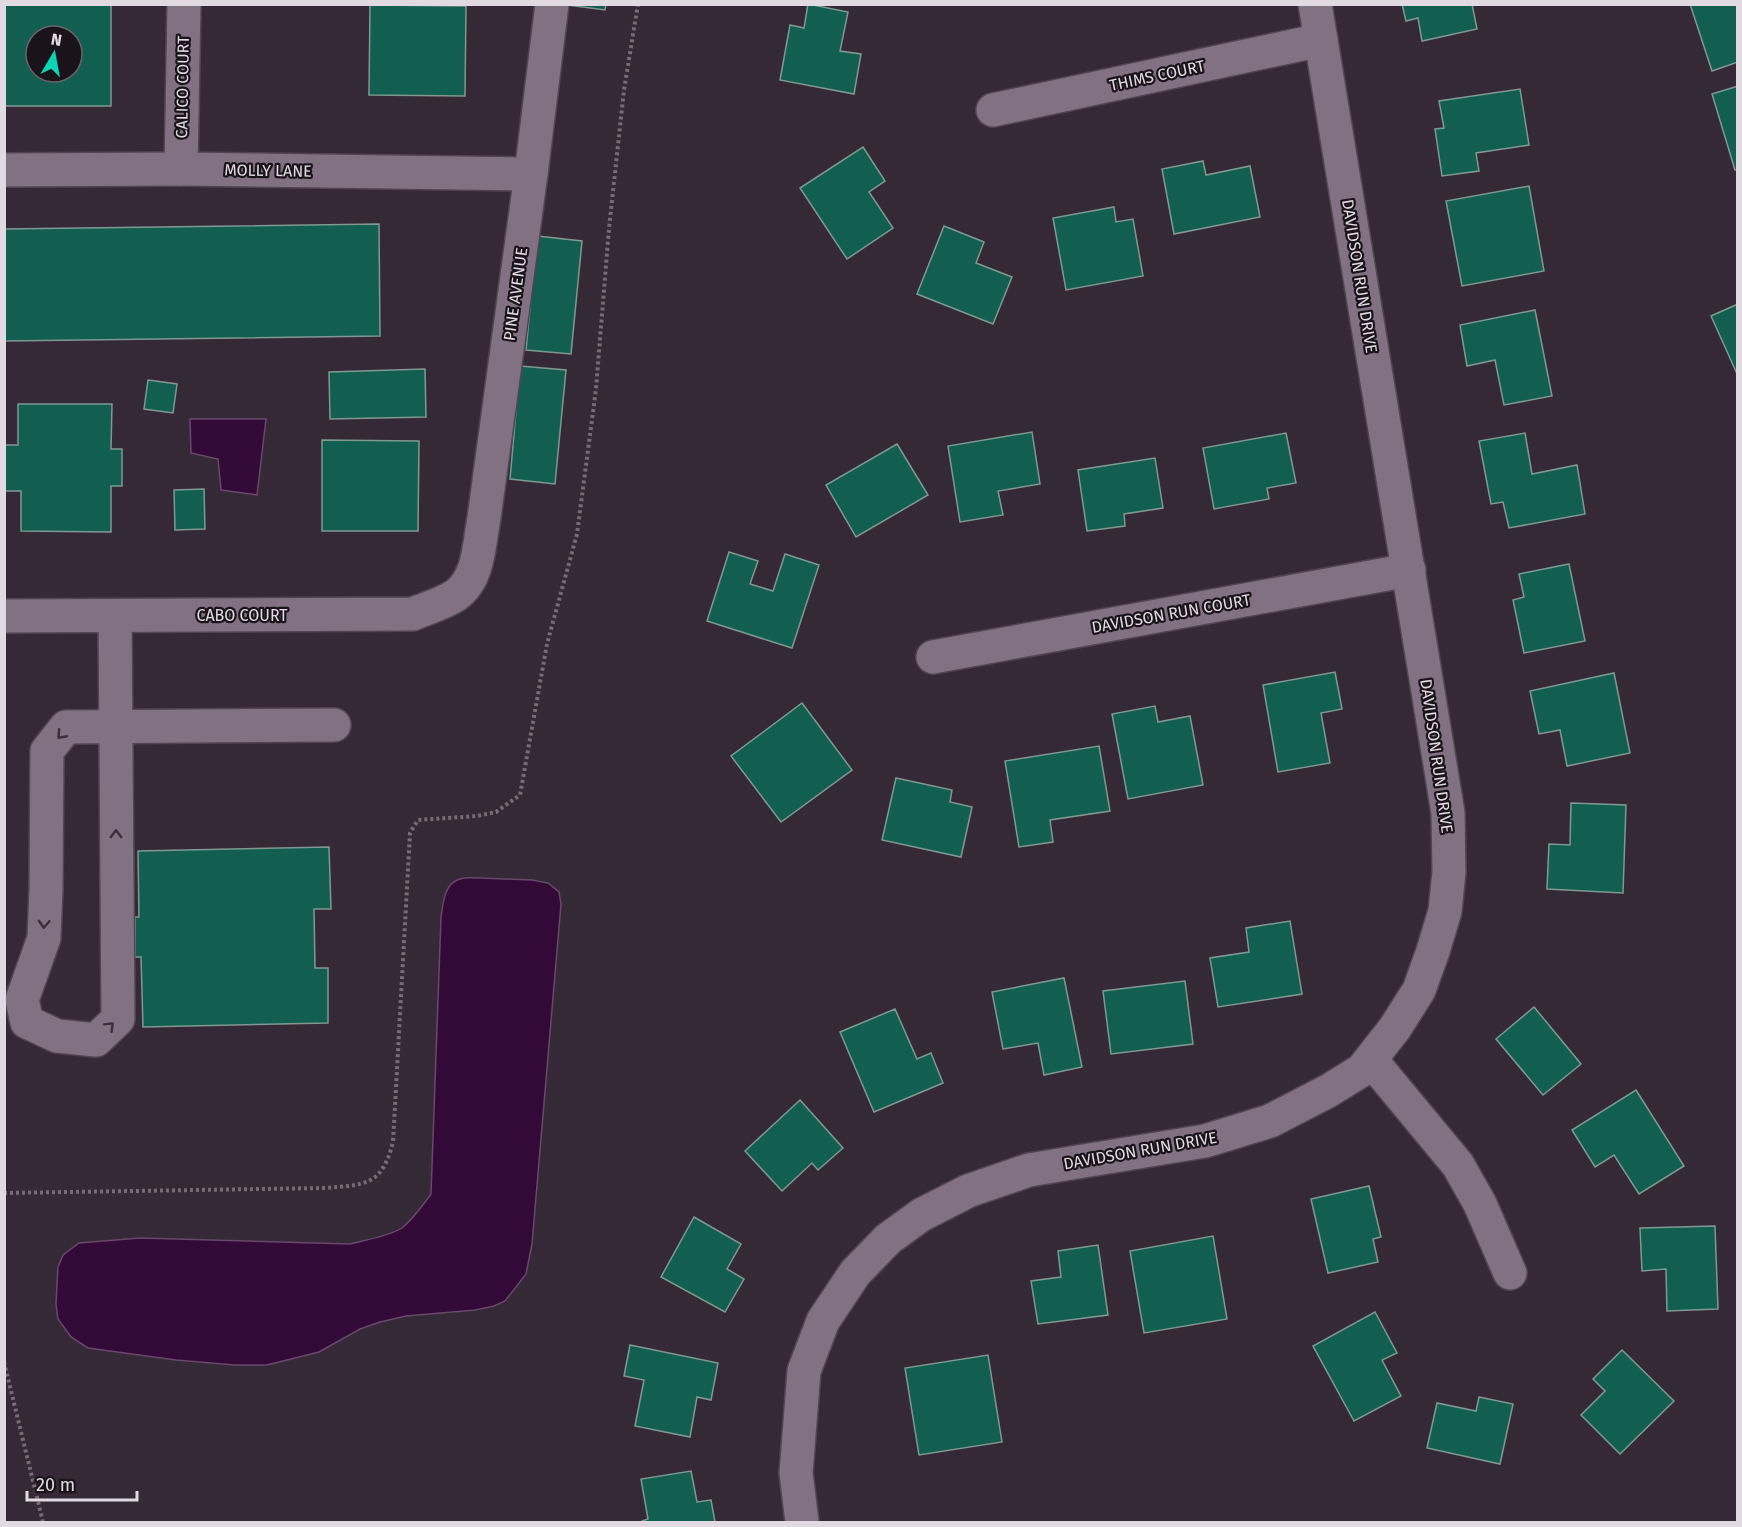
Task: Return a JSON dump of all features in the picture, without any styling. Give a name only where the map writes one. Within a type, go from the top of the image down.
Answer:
[{"type":"street","name":"CALICO COURT","points":[[180,169],[184,4]]},
{"type":"street","name":"PINE AVENUE","points":[[469,581],[476,566],[484,518],[552,4]]},
{"type":"street","name":"DAVIDSON RUN DRIVE","points":[[802,1522],[796,1473],[804,1371],[823,1322],[855,1273],[888,1239],[921,1215],[968,1191],[1029,1170],[1205,1141],[1270,1121],[1328,1091],[1362,1070],[1395,1028],[1419,990],[1433,951],[1445,911],[1449,872],[1448,813],[1315,4]]},
{"type":"street","name":"THIMS COURT","points":[[993,110],[1321,40]]},
{"type":"street","name":"MOLLY LANE","points":[[4,170],[180,169],[531,174]]},
{"type":"street","name":"DAVIDSON RUN COURT","points":[[933,657],[1409,570]]},
{"type":"street","name":"CABO COURT","points":[[4,616],[413,614],[456,595],[469,581]]},
{"type":"street","points":[[114,616],[116,726],[118,1019],[96,1040],[57,1036],[27,1022],[22,1000],[44,938],[47,751],[66,727],[116,726],[334,725]]},
{"type":"street","points":[[1371,1060],[1458,1165],[1480,1204],[1510,1273]]},
{"type":"path","points":[[4,1193],[354,1186],[375,1178],[388,1163],[393,1142],[410,833],[418,820],[477,816],[496,812],[520,795],[547,644],[577,534],[596,389],[620,125],[639,4]]},
{"type":"path","points":[[4,1362],[43,1522]]},
{"type":"shaded area","points":[[190,419],[266,419],[257,495],[221,490],[218,459],[191,453]]},
{"type":"shaded area","points":[[480,878],[532,880],[548,883],[559,892],[561,904],[532,1244],[526,1274],[505,1301],[475,1310],[406,1316],[380,1322],[360,1329],[319,1352],[267,1365],[234,1365],[176,1360],[88,1348],[71,1337],[58,1319],[56,1304],[58,1267],[63,1255],[79,1243],[140,1238],[350,1244],[397,1231],[414,1216],[431,1194],[441,917],[444,900],[447,889],[455,881]]},
{"type":"building","points":[[4,4],[111,4],[111,106],[4,106]]},
{"type":"building","points":[[560,4],[606,4],[605,10]]},
{"type":"building","points":[[808,4],[848,12],[840,51],[861,54],[854,94],[780,80],[790,25],[804,28]]},
{"type":"building","points":[[1402,4],[1472,4],[1477,29],[1422,41],[1418,18],[1406,21]]},
{"type":"building","points":[[1690,4],[1738,4],[1738,62],[1712,71]]},
{"type":"building","points":[[370,5],[466,6],[465,96],[369,95]]},
{"type":"building","points":[[1738,86],[1738,170],[1735,170],[1712,94]]},
{"type":"building","points":[[1520,89],[1529,145],[1476,153],[1479,171],[1442,176],[1435,129],[1444,128],[1439,101]]},
{"type":"building","points":[[863,147],[885,181],[869,192],[893,228],[847,259],[800,188]]},
{"type":"building","points":[[1203,161],[1206,175],[1250,166],[1260,217],[1174,234],[1162,169]]},
{"type":"building","points":[[1529,186],[1544,271],[1462,286],[1446,201]]},
{"type":"building","points":[[1114,207],[1116,222],[1133,219],[1143,276],[1066,290],[1053,218]]},
{"type":"building","points":[[379,224],[380,336],[4,341],[4,229]]},
{"type":"building","points":[[944,226],[984,242],[976,263],[1012,277],[993,324],[917,294]]},
{"type":"building","points":[[537,236],[582,241],[571,354],[526,350]]},
{"type":"building","points":[[1738,304],[1738,376],[1711,316]]},
{"type":"building","points":[[1535,310],[1552,396],[1504,405],[1495,360],[1467,366],[1460,325]]},
{"type":"building","points":[[520,366],[566,370],[555,484],[510,479]]},
{"type":"building","points":[[425,369],[426,417],[330,419],[329,372]]},
{"type":"building","points":[[148,380],[177,384],[173,413],[144,409]]},
{"type":"building","points":[[18,404],[112,404],[111,449],[122,449],[122,486],[111,486],[111,532],[21,531],[21,491],[4,491],[4,445],[18,445]]},
{"type":"building","points":[[1032,432],[1040,484],[998,491],[1003,515],[960,522],[948,446]]},
{"type":"building","points":[[1286,433],[1296,483],[1267,488],[1269,499],[1214,509],[1203,448]]},
{"type":"building","points":[[1525,433],[1532,474],[1577,465],[1585,514],[1509,528],[1503,502],[1491,504],[1479,441]]},
{"type":"building","points":[[322,440],[419,441],[418,531],[322,531]]},
{"type":"building","points":[[897,444],[928,495],[856,537],[826,485]]},
{"type":"building","points":[[1155,458],[1163,508],[1124,514],[1125,526],[1087,531],[1078,470]]},
{"type":"building","points":[[204,489],[205,529],[175,530],[174,490]]},
{"type":"building","points":[[729,552],[758,561],[750,584],[773,591],[785,554],[819,565],[792,648],[707,621]]},
{"type":"building","points":[[1569,564],[1585,641],[1524,653],[1513,600],[1524,597],[1519,574]]},
{"type":"building","points":[[1335,672],[1342,709],[1321,713],[1330,763],[1278,772],[1263,685]]},
{"type":"building","points":[[1614,673],[1630,753],[1567,766],[1560,730],[1539,734],[1530,691]]},
{"type":"building","points":[[802,703],[852,770],[781,822],[731,756]]},
{"type":"building","points":[[1155,706],[1158,722],[1190,716],[1203,785],[1128,799],[1112,714]]},
{"type":"building","points":[[1099,746],[1110,811],[1050,820],[1053,842],[1019,847],[1005,761]]},
{"type":"building","points":[[896,778],[952,790],[950,802],[972,807],[961,857],[882,840]]},
{"type":"building","points":[[1571,803],[1626,805],[1623,893],[1547,889],[1549,844],[1570,845]]},
{"type":"building","points":[[329,847],[331,909],[314,909],[315,968],[328,968],[328,1023],[143,1027],[141,957],[135,957],[135,917],[139,917],[138,851]]},
{"type":"building","points":[[1290,921],[1302,994],[1218,1007],[1210,958],[1249,952],[1246,928]]},
{"type":"building","points":[[1064,978],[1082,1067],[1044,1075],[1038,1043],[1003,1049],[992,992]]},
{"type":"building","points":[[1185,981],[1193,1044],[1111,1054],[1103,991]]},
{"type":"building","points":[[1534,1007],[1581,1064],[1543,1095],[1496,1039]]},
{"type":"building","points":[[895,1009],[917,1059],[931,1053],[943,1083],[874,1112],[840,1032]]},
{"type":"building","points":[[1636,1090],[1684,1166],[1639,1194],[1614,1155],[1595,1167],[1572,1130]]},
{"type":"building","points":[[800,1100],[843,1148],[818,1170],[812,1163],[782,1191],[745,1151]]},
{"type":"building","points":[[1369,1186],[1381,1237],[1373,1239],[1378,1262],[1328,1273],[1311,1199]]},
{"type":"building","points":[[694,1217],[741,1244],[727,1269],[744,1279],[725,1312],[661,1277]]},
{"type":"building","points":[[1715,1226],[1718,1309],[1667,1311],[1666,1269],[1642,1271],[1640,1228]]},
{"type":"building","points":[[1213,1236],[1227,1319],[1144,1333],[1130,1251]]},
{"type":"building","points":[[1098,1245],[1108,1315],[1038,1324],[1031,1281],[1061,1277],[1058,1251]]},
{"type":"building","points":[[1375,1312],[1397,1353],[1382,1360],[1401,1396],[1354,1421],[1313,1346]]},
{"type":"building","points":[[630,1345],[718,1363],[711,1400],[697,1397],[690,1437],[635,1426],[644,1380],[624,1376]]},
{"type":"building","points":[[1622,1350],[1674,1401],[1620,1454],[1581,1415],[1605,1391],[1593,1379]]},
{"type":"building","points":[[988,1355],[1002,1442],[919,1455],[905,1368]]},
{"type":"building","points":[[1479,1397],[1513,1404],[1500,1464],[1427,1448],[1437,1403],[1476,1411]]},
{"type":"building","points":[[691,1471],[697,1502],[711,1500],[715,1522],[642,1522],[648,1519],[641,1479]]}]
